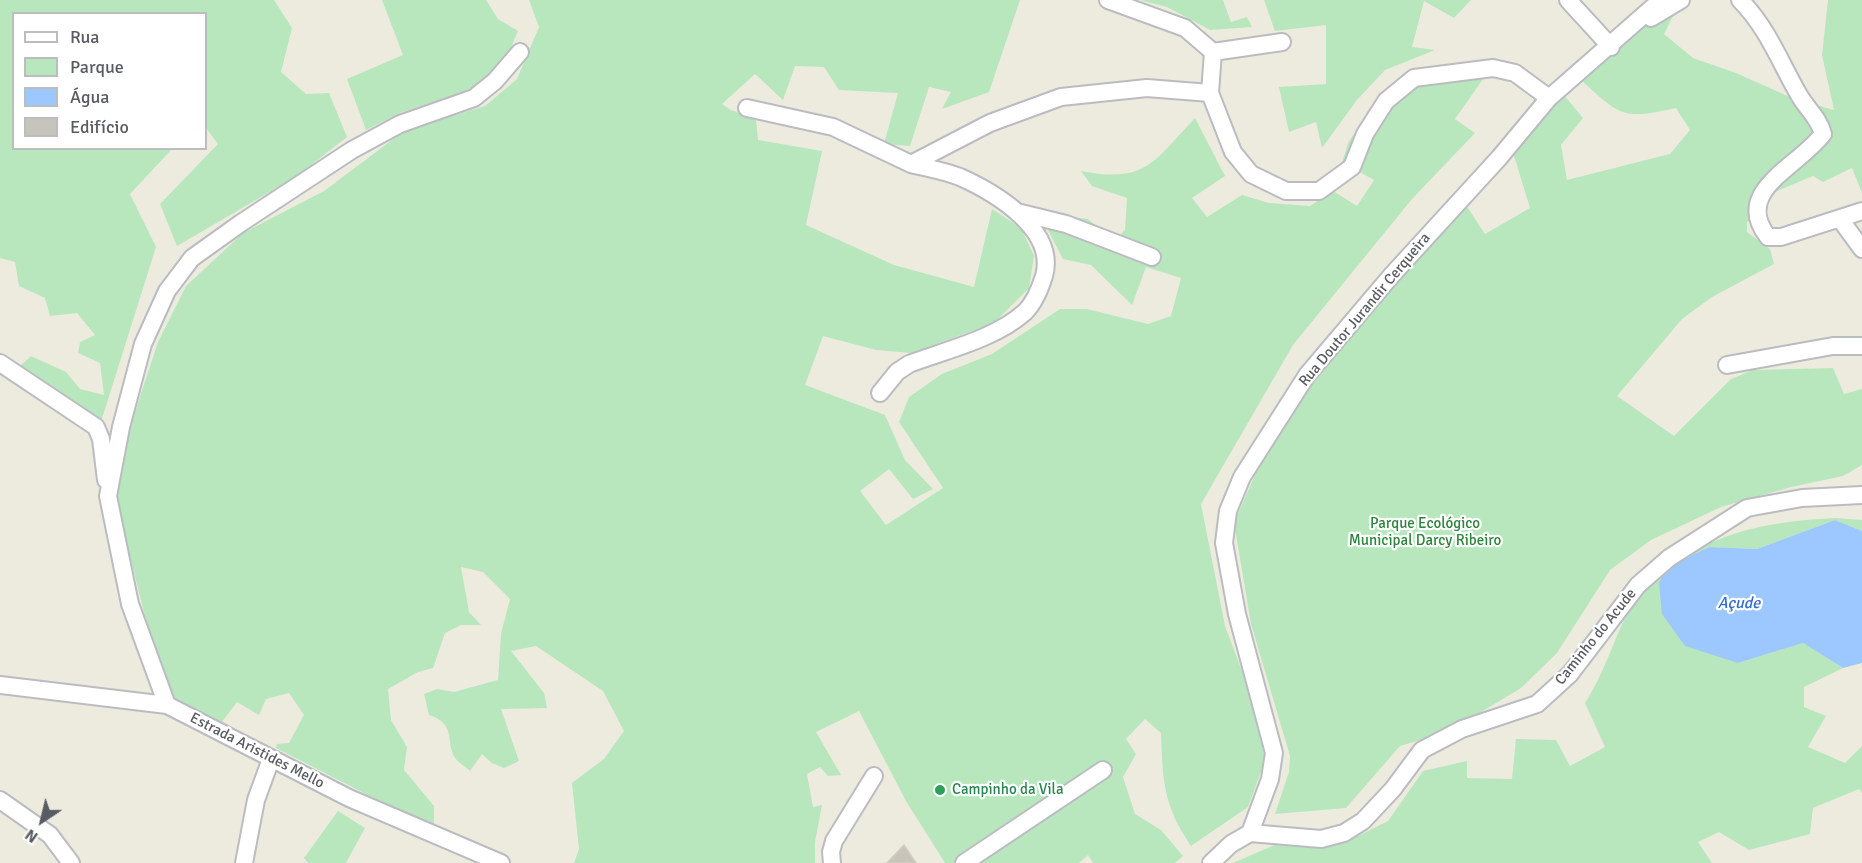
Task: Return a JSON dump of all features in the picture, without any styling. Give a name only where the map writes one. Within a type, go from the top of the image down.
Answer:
[{"type":"street","points":[[1108,0],[1185,28],[1213,52],[1282,42]]},
{"type":"street","points":[[1568,0],[1611,47]]},
{"type":"street","points":[[1638,21],[1649,0]]},
{"type":"street","name":"Rua Doutor Jurandir Cerqueira","points":[[1250,833],[1270,779],[1274,753],[1237,614],[1224,543],[1228,512],[1242,477],[1307,375],[1391,276],[1550,98],[1611,47],[1661,0]]},
{"type":"street","points":[[1638,21],[1653,18],[1681,0]]},
{"type":"street","points":[[1740,0],[1757,16],[1800,98],[1821,124],[1822,134],[1813,147],[1766,188],[1755,204],[1757,224],[1768,237],[1781,237],[1862,211]]},
{"type":"street","points":[[108,496],[121,427],[143,344],[166,291],[192,258],[352,150],[400,124],[474,98],[495,81],[520,52]]},
{"type":"street","points":[[1213,52],[1210,93],[1233,153],[1251,174],[1286,191],[1318,191],[1352,167],[1365,134],[1386,101],[1414,78],[1493,68],[1515,72],[1550,98]]},
{"type":"street","points":[[911,164],[990,123],[1061,97],[1147,88],[1210,93]]},
{"type":"street","points":[[747,108],[833,127],[911,164],[957,176],[988,191],[1016,212],[1036,234],[1048,262],[1039,293],[1025,312],[994,331],[909,364],[897,372],[880,393]]},
{"type":"street","points":[[1016,212],[1066,224],[1152,257]]},
{"type":"street","points":[[1840,219],[1862,249]]},
{"type":"street","points":[[1727,365],[1833,346],[1862,345]]},
{"type":"street","points":[[0,363],[96,427],[101,439],[108,496],[130,604],[167,705]]},
{"type":"street","name":"Caminho do Acude","points":[[1250,833],[1321,839],[1344,833],[1363,821],[1386,797],[1422,750],[1461,729],[1537,704],[1569,674],[1638,585],[1669,558],[1747,508],[1802,498],[1862,495]]},
{"type":"street","name":"Estrada Aristides Mello","points":[[0,686],[167,705],[349,798],[501,863]]},
{"type":"street","points":[[244,863],[256,800],[271,759]]},
{"type":"street","points":[[964,863],[1103,770]]},
{"type":"street","points":[[832,863],[831,852],[834,841],[874,776]]},
{"type":"street","points":[[0,800],[50,835],[71,863]]},
{"type":"street","points":[[1211,863],[1231,844],[1250,833]]},
{"type":"green space","points":[[0,0],[274,0],[292,28],[281,72],[306,94],[329,93],[347,137],[297,176],[177,246],[160,204],[218,144],[207,129],[207,12],[12,12],[12,150],[171,150],[130,194],[156,247],[100,425],[19,367],[31,356],[66,372],[80,389],[104,395],[100,363],[78,353],[80,342],[95,335],[77,313],[50,316],[45,298],[19,286],[15,262],[0,258]]},
{"type":"green space","points":[[382,0],[486,0],[498,19],[518,31],[501,71],[477,91],[402,112],[366,130],[347,79],[403,55]]},
{"type":"green space","points":[[529,0],[1020,0],[989,92],[942,109],[951,92],[929,87],[910,146],[884,144],[898,93],[839,90],[824,67],[795,66],[783,100],[755,74],[722,104],[731,110],[756,119],[758,140],[822,151],[806,225],[894,265],[974,287],[992,209],[1021,228],[1034,256],[1029,288],[994,323],[911,353],[876,350],[823,336],[805,385],[885,415],[905,460],[933,489],[913,499],[889,469],[860,491],[886,525],[943,488],[899,422],[909,397],[942,374],[992,354],[1060,309],[1087,309],[1148,324],[1171,316],[1181,278],[1146,267],[1132,305],[1091,265],[1063,259],[1039,213],[1088,219],[1114,241],[1125,230],[1127,198],[1092,186],[1081,171],[1120,174],[1147,166],[1195,118],[1225,176],[1192,198],[1207,217],[1242,195],[1269,203],[1310,206],[1333,191],[1357,206],[1374,180],[1342,162],[1349,141],[1372,108],[1406,90],[1435,79],[1483,79],[1455,119],[1475,133],[1412,199],[1293,345],[1201,504],[1225,626],[1257,711],[1265,761],[1248,807],[1191,846],[1175,818],[1166,792],[1161,733],[1145,719],[1126,739],[1136,754],[1123,777],[1135,814],[1161,830],[1183,856],[1175,863],[1093,863],[1088,855],[1079,863],[945,863],[906,801],[859,711],[816,732],[841,775],[828,776],[820,767],[807,774],[813,807],[822,805],[815,842],[815,863],[574,863],[579,849],[572,783],[604,759],[624,731],[603,691],[536,646],[511,651],[544,693],[547,708],[501,709],[519,761],[504,768],[492,763],[482,754],[470,771],[456,760],[447,728],[438,719],[429,715],[424,694],[437,689],[454,692],[498,680],[501,634],[510,599],[483,572],[461,567],[469,612],[481,625],[461,625],[445,633],[433,668],[418,672],[388,689],[391,720],[407,747],[404,770],[434,806],[434,829],[276,748],[277,744],[289,743],[304,715],[289,693],[266,699],[259,715],[237,702],[219,726],[172,698],[152,645],[116,499],[131,424],[158,342],[186,286],[243,233],[324,191],[404,131],[485,106],[517,79],[539,27]]},
{"type":"green space","points":[[1140,0],[1223,0],[1231,22],[1247,17],[1252,27],[1210,30],[1167,7]]},
{"type":"green space","points":[[1264,0],[1471,0],[1454,18],[1424,1],[1412,47],[1435,50],[1385,70],[1357,100],[1322,148],[1316,122],[1289,132],[1279,87],[1326,84],[1326,25],[1275,31]]},
{"type":"green space","name":"Parque Ecológico Municipal Darcy Ribeiro","points":[[1828,0],[1862,0],[1862,193],[1852,168],[1823,182],[1813,176],[1760,198],[1761,215],[1747,222],[1747,232],[1770,249],[1774,264],[1712,297],[1682,319],[1617,396],[1674,436],[1731,379],[1753,370],[1833,368],[1844,394],[1862,389],[1862,465],[1843,476],[1791,487],[1721,507],[1651,540],[1610,570],[1557,653],[1521,688],[1448,732],[1400,746],[1346,808],[1275,814],[1289,772],[1290,756],[1251,624],[1234,523],[1261,461],[1307,391],[1462,199],[1485,234],[1530,208],[1511,146],[1563,94],[1583,118],[1561,145],[1567,180],[1670,154],[1690,130],[1676,108],[1644,114],[1623,112],[1606,102],[1582,81],[1641,24],[1675,12],[1664,34],[1693,58],[1736,73],[1792,98],[1834,110],[1822,55]]},
{"type":"green space","points":[[1835,518],[1862,520],[1862,531],[1835,520],[1757,549],[1710,547],[1738,663],[1803,643],[1843,668],[1804,687],[1804,707],[1826,716],[1808,747],[1845,763],[1862,746],[1862,793],[1859,789],[1813,808],[1810,834],[1749,850],[1719,832],[1698,842],[1712,863],[1233,863],[1277,844],[1350,840],[1388,821],[1423,771],[1467,761],[1467,778],[1512,779],[1516,739],[1556,740],[1570,766],[1605,747],[1585,703],[1629,609],[1649,578],[1709,543],[1729,536],[1770,525]]},
{"type":"green space","points":[[338,811],[365,828],[346,863],[308,863],[304,858]]},
{"type":"water","name":"Açude","points":[[1835,520],[1862,531],[1862,663],[1843,668],[1803,643],[1738,663],[1685,646],[1662,614],[1659,583],[1668,566],[1710,547],[1757,549]]},
{"type":"building","points":[[904,845],[916,863],[887,863]]},
{"type":"place","name":"Campinho da Vila","points":[[940,790]]}]
